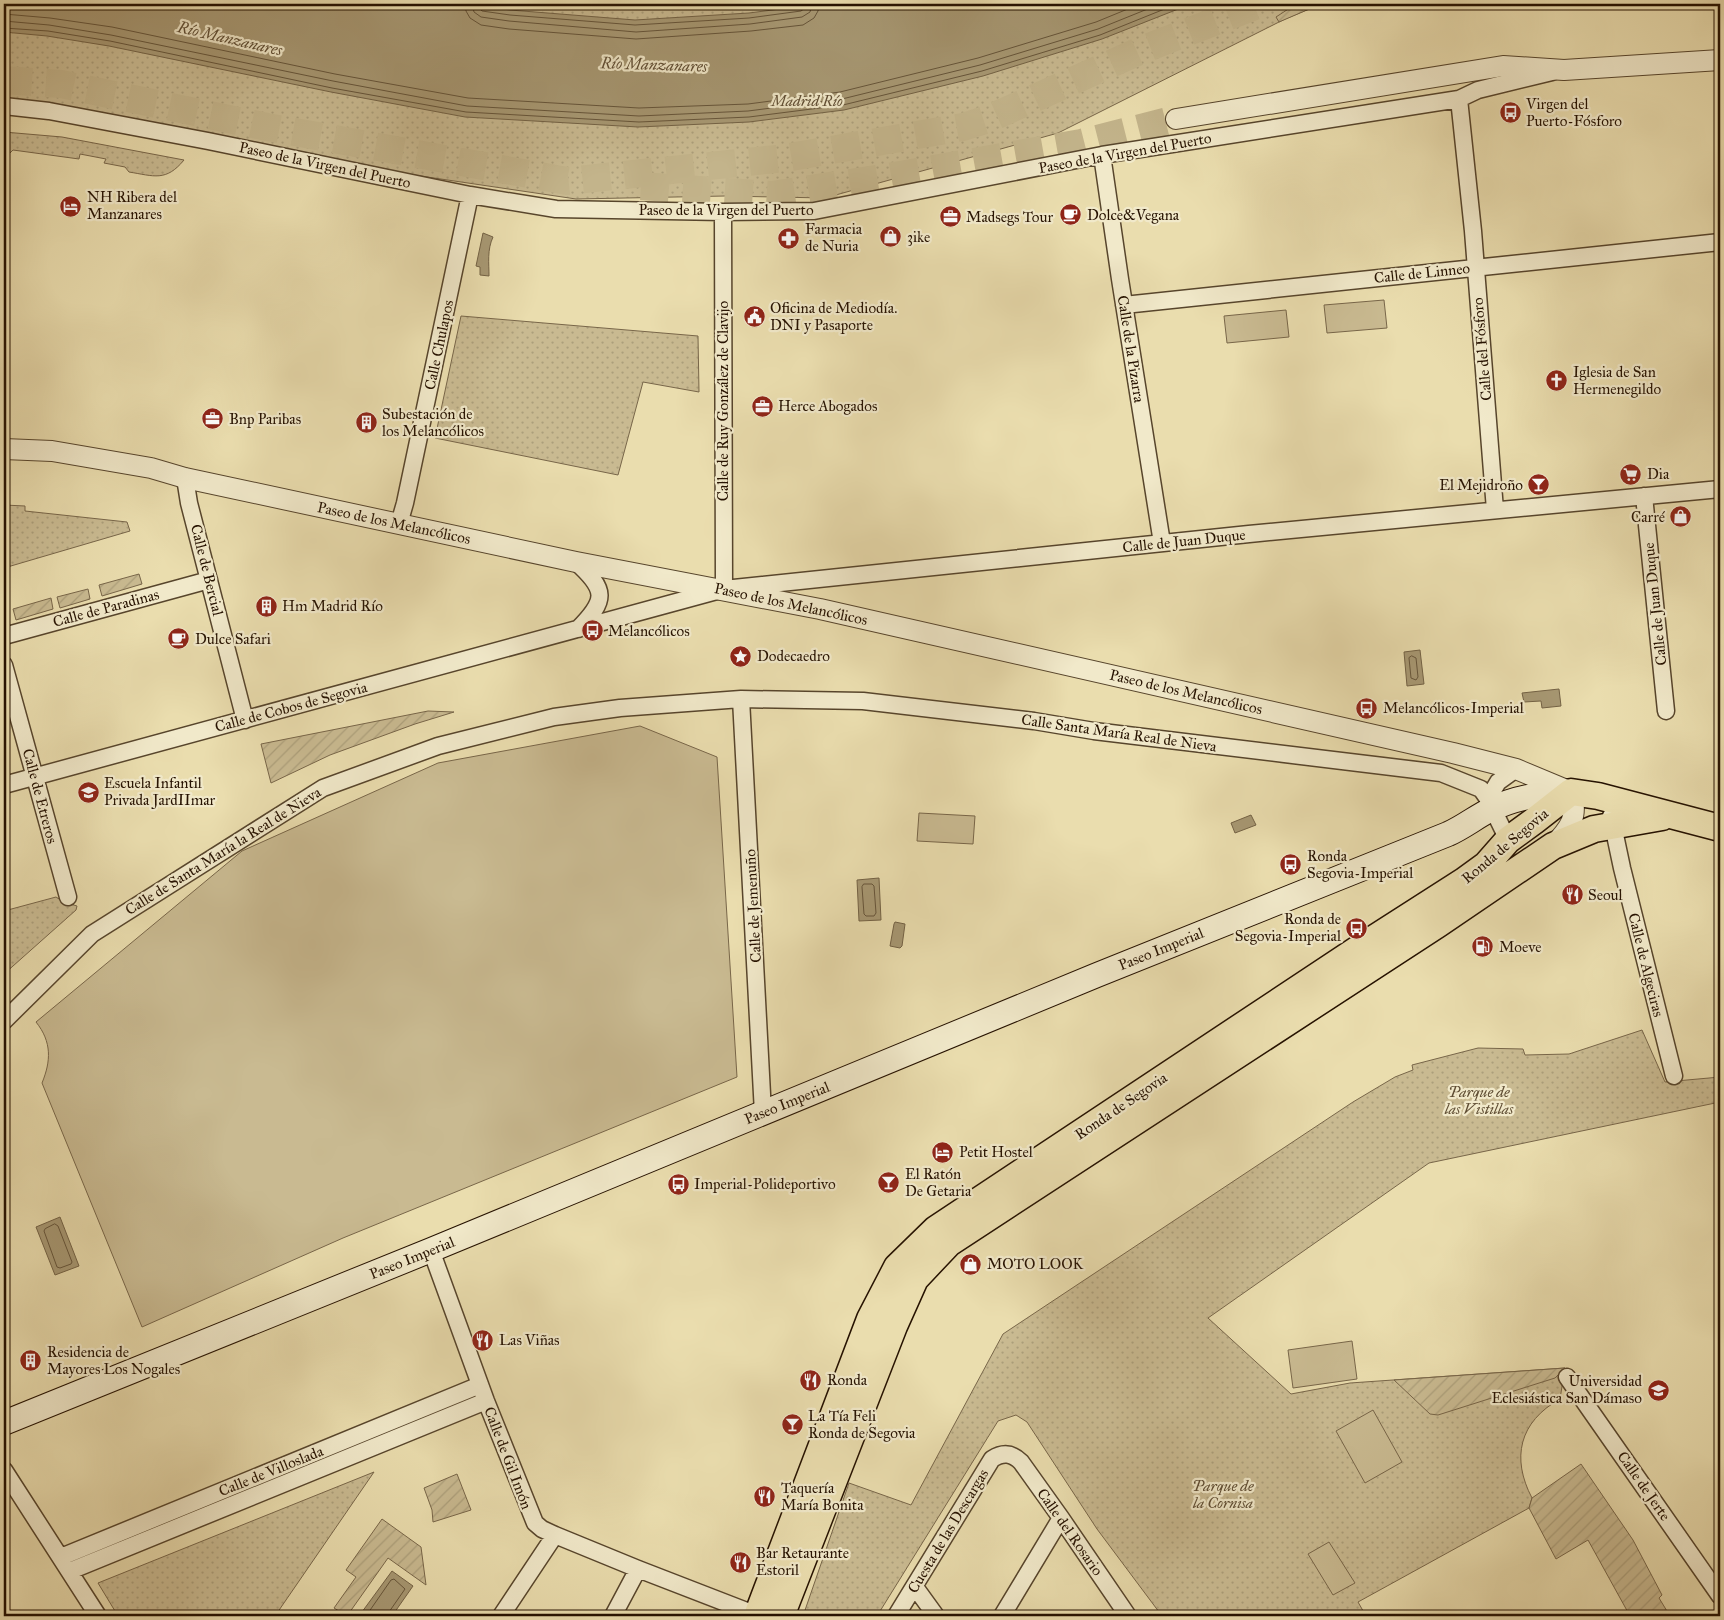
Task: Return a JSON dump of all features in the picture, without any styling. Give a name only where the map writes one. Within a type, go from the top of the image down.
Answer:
[{"type":"main road","name":"Paseo Imperial","points":[[4,1423],[431,1250],[1097,975],[1457,830],[1490,804],[1536,795],[1571,792]]},
{"type":"main road","name":"Ronda de Segovia","points":[[765,1616],[870,1319],[897,1267],[936,1229],[1358,949],[1464,881],[1486,865],[1508,840],[1571,792],[1598,796],[1720,828]]},
{"type":"main road","name":"Ronda de Segovia","points":[[765,1616],[911,1287],[915,1279],[950,1243],[1438,924],[1553,846],[1594,829],[1670,816]]},
{"type":"street","name":"Paseo de la Virgen del Puerto","points":[[1176,120],[1503,66],[1564,70],[1720,60]]},
{"type":"street","name":"Paseo de la Virgen del Puerto","points":[[4,106],[49,111],[208,141],[470,195],[556,209],[723,212],[814,211],[1102,155],[1459,99],[1478,90],[1564,70]]},
{"type":"street","name":"Calle del Fósforo","points":[[1459,99],[1473,231],[1495,510]]},
{"type":"street","name":"Calle de la Pizarra","points":[[1102,155],[1162,543]]},
{"type":"street","name":"Calle Chulapos","points":[[399,524],[470,195]]},
{"type":"street","name":"Calle de Ruy González de Clavijo","points":[[723,212],[724,589]]},
{"type":"street","name":"Calle de Linneo","points":[[1124,305],[1720,242]]},
{"type":"street","name":"Paseo de los Melancólicos","points":[[4,449],[52,451],[151,468],[185,478],[576,562],[724,589],[830,611],[1380,736],[1516,769],[1571,792]]},
{"type":"street","name":"Calle de Bercial","points":[[185,478],[245,720]]},
{"type":"street","name":"Calle de Juan Duque","points":[[724,589],[1162,543],[1720,489]]},
{"type":"street","name":"Calle de Juan Duque","points":[[1644,496],[1666,712]]},
{"type":"street","points":[[576,562],[594,580],[599,590],[600,599],[591,615],[578,629]]},
{"type":"street","name":"Calle de Paradinas","points":[[4,636],[209,580]]},
{"type":"street","name":"Calle de Cobos de Segovia","points":[[4,785],[724,589]]},
{"type":"street","name":"Calle de Etreros","points":[[4,665],[68,897]]},
{"type":"street","name":"Calle Santa María Real de Nieva","points":[[742,699],[863,701],[1441,773],[1481,789],[1508,840]]},
{"type":"street","name":"Calle de Santa María la Real de Nieva","points":[[4,1021],[92,934],[323,788],[438,746],[554,717],[620,708],[742,699]]},
{"type":"street","name":"Calle de Jemenuño","points":[[742,699],[763,1113]]},
{"type":"street","points":[[1490,804],[1498,782],[1516,769]]},
{"type":"street","points":[[1553,846],[1566,831],[1574,816],[1575,804],[1571,792]]},
{"type":"street","name":"Calle de Algeciras","points":[[1598,796],[1611,814],[1622,868],[1674,1076]]},
{"type":"street","name":"Calle de Gil Imón","points":[[431,1250],[480,1386],[532,1518],[542,1529],[638,1569],[765,1616]]},
{"type":"street","name":"Calle de Jerte","points":[[1567,1377],[1720,1596]]},
{"type":"street","name":"Calle de Villoslada","points":[[66,1564],[480,1386]]},
{"type":"street","name":"Calle de Villoslada","points":[[66,1564],[486,1401]]},
{"type":"street","name":"Cuesta de las Descargas","points":[[896,1616],[992,1459],[999,1454],[1007,1454]]},
{"type":"street","name":"Calle del Rosario","points":[[1007,1454],[1015,1456],[1021,1462],[1128,1616]]},
{"type":"street","points":[[4,1470],[98,1616]]},
{"type":"street","points":[[1002,1616],[1061,1518]]},
{"type":"street","points":[[500,1616],[555,1536]]},
{"type":"street","points":[[613,1616],[638,1569]]},
{"type":"street","points":[[915,1587],[936,1616]]},
{"type":"green space","name":"Madrid Río","points":[[4,4],[1321,4],[1285,19],[1058,133],[825,198],[725,196],[576,199],[380,170],[4,103]]},
{"type":"green space","points":[[1296,4],[1321,4],[1279,22],[1276,17]]},
{"type":"green space","points":[[4,132],[62,137],[184,160],[171,172],[165,175],[153,176],[129,172],[125,167],[104,163],[106,159],[80,154],[79,159],[13,150],[8,155],[4,155]]},
{"type":"green space","points":[[1384,300],[1387,328],[1327,333],[1324,305]]},
{"type":"green space","points":[[1286,310],[1289,337],[1227,343],[1224,316]]},
{"type":"green space","points":[[461,316],[698,336],[699,392],[643,382],[618,475],[435,438]]},
{"type":"green space","points":[[4,505],[25,506],[25,511],[127,522],[130,531],[4,568]]},
{"type":"green space","points":[[139,574],[142,584],[102,596],[99,585]]},
{"type":"green space","points":[[88,589],[90,599],[60,608],[57,597]]},
{"type":"green space","points":[[51,598],[53,609],[16,620],[13,609]]},
{"type":"green space","points":[[428,711],[454,712],[330,755],[271,783],[261,744]]},
{"type":"green space","points":[[640,726],[717,757],[737,1077],[343,1238],[142,1327],[42,1083],[47,1067],[48,1052],[45,1037],[36,1022],[242,851],[438,763]]},
{"type":"green space","points":[[919,813],[975,816],[973,844],[917,841]]},
{"type":"green space","points":[[56,897],[77,906],[76,910],[4,974],[4,911]]},
{"type":"green space","points":[[1642,1030],[1665,1082],[1720,1077],[1720,1102],[1429,1163],[1208,1318],[1291,1394],[1350,1383],[1565,1368],[1560,1399],[1546,1408],[1535,1419],[1523,1442],[1521,1455],[1522,1469],[1525,1483],[1532,1498],[1529,1508],[1358,1602],[1366,1616],[1162,1616],[1097,1529],[1027,1422],[1016,1415],[998,1421],[877,1616],[803,1616],[849,1483],[911,1505],[1003,1334],[1353,1102],[1395,1077],[1413,1070],[1412,1065],[1478,1048],[1523,1049],[1525,1055],[1569,1054]]},
{"type":"green space","points":[[1352,1341],[1357,1379],[1293,1388],[1288,1350]]},
{"type":"green space","points":[[1565,1368],[1555,1378],[1438,1415],[1430,1414],[1394,1380]]},
{"type":"green space","points":[[1373,1410],[1402,1462],[1365,1483],[1336,1431]]},
{"type":"green space","points":[[1581,1464],[1633,1540],[1662,1595],[1659,1598],[1670,1616],[1630,1616],[1588,1540],[1556,1559],[1529,1508],[1532,1498]]},
{"type":"green space","points":[[374,1472],[275,1616],[118,1616],[98,1583]]},
{"type":"green space","points":[[457,1474],[471,1510],[433,1522],[432,1510],[424,1488]]},
{"type":"green space","points":[[382,1519],[421,1547],[426,1585],[388,1558],[347,1616],[334,1608],[356,1577],[346,1570]]},
{"type":"green space","points":[[1329,1542],[1355,1583],[1333,1595],[1308,1554]]},
{"type":"water","name":"Río Manzanares","points":[[4,4],[467,4],[510,10],[635,20],[749,13],[819,4],[1191,4],[1102,39],[983,76],[844,110],[749,122],[638,127],[465,117],[331,92],[109,46],[47,36],[4,32]]},
{"type":"water","points":[[483,233],[493,237],[489,252],[489,276],[480,275],[480,267],[476,266]]},
{"type":"water","points":[[1420,650],[1424,684],[1407,686],[1404,652]]},
{"type":"water","points":[[1559,689],[1561,706],[1542,708],[1541,701],[1524,702],[1522,693]]},
{"type":"water","points":[[1251,815],[1256,825],[1235,833],[1231,823]]},
{"type":"water","points":[[879,878],[881,920],[859,921],[857,880]]},
{"type":"water","points":[[895,922],[905,924],[902,946],[900,948],[890,946]]},
{"type":"water","points":[[60,1217],[79,1266],[55,1275],[36,1227]]},
{"type":"water","points":[[392,1571],[413,1586],[392,1616],[359,1616]]},
{"type":"tunnel","points":[[4,80],[61,84],[267,127],[567,181],[785,158],[963,127],[988,119],[1144,49],[1260,4]]},
{"type":"tunnel","points":[[641,186],[772,195],[889,177],[1081,143],[1176,119]]},
{"type":"place","name":"Virgen del Puerto-Fósforo","points":[[1510,113]]},
{"type":"place","name":"NH Ribera del Manzanares","points":[[71,206]]},
{"type":"place","name":"Dolce&Vegana","points":[[1071,215]]},
{"type":"place","name":"Madsegs Tour","points":[[950,217]]},
{"type":"place","name":"3ike","points":[[891,237]]},
{"type":"place","name":"Farmacia de Nuria","points":[[789,238]]},
{"type":"place","name":"Oficina de Mediodía. DNI y Pasaporte","points":[[754,317]]},
{"type":"place","name":"Iglesia de San Hermenegildo","points":[[1557,381]]},
{"type":"place","name":"Herce Abogados","points":[[762,406]]},
{"type":"place","name":"Bnp Paribas","points":[[213,419]]},
{"type":"place","name":"Subestación de los Melancólicos","points":[[366,423]]},
{"type":"place","name":"Dia","points":[[1631,474]]},
{"type":"place","name":"El Mejidroño","points":[[1539,485]]},
{"type":"place","name":"Carré","points":[[1681,517]]},
{"type":"place","name":"Hm Madrid Río","points":[[266,606]]},
{"type":"place","name":"Melancólicos","points":[[592,631]]},
{"type":"place","name":"Dulce Safari","points":[[179,639]]},
{"type":"place","name":"Dodecaedro","points":[[741,656]]},
{"type":"place","name":"Melancólicos-Imperial","points":[[1367,708]]},
{"type":"place","name":"Escuela Infantil Privada JardIImar","points":[[88,792]]},
{"type":"place","name":"Ronda Segovia-Imperial","points":[[1291,865]]},
{"type":"place","name":"Seoul","points":[[1572,895]]},
{"type":"place","name":"Ronda de Segovia-Imperial","points":[[1357,928]]},
{"type":"place","name":"Moeve","points":[[1483,947]]},
{"type":"place","name":"Petit Hostel","points":[[943,1152]]},
{"type":"place","name":"El Ratón De Getaria","points":[[889,1183]]},
{"type":"place","name":"Imperial-Polideportivo","points":[[678,1184]]},
{"type":"place","name":"MOTO LOOK","points":[[971,1264]]},
{"type":"place","name":"Las Viñas","points":[[483,1340]]},
{"type":"place","name":"Residencia de Mayores Los Nogales","points":[[31,1361]]},
{"type":"place","name":"Ronda","points":[[811,1380]]},
{"type":"place","name":"Universidad Eclesiástica San Dámaso","points":[[1658,1390]]},
{"type":"place","name":"La Tía Feli Ronda de Segovia","points":[[792,1425]]},
{"type":"place","name":"Taquería María Bonita","points":[[765,1497]]},
{"type":"place","name":"Bar Retaurante Estoril","points":[[740,1562]]},
{"type":"park label","name":"Parque de las Vistillas","points":[[1479,1100]]},
{"type":"park label","name":"Parque de la Cornisa","points":[[1223,1494]]}]
